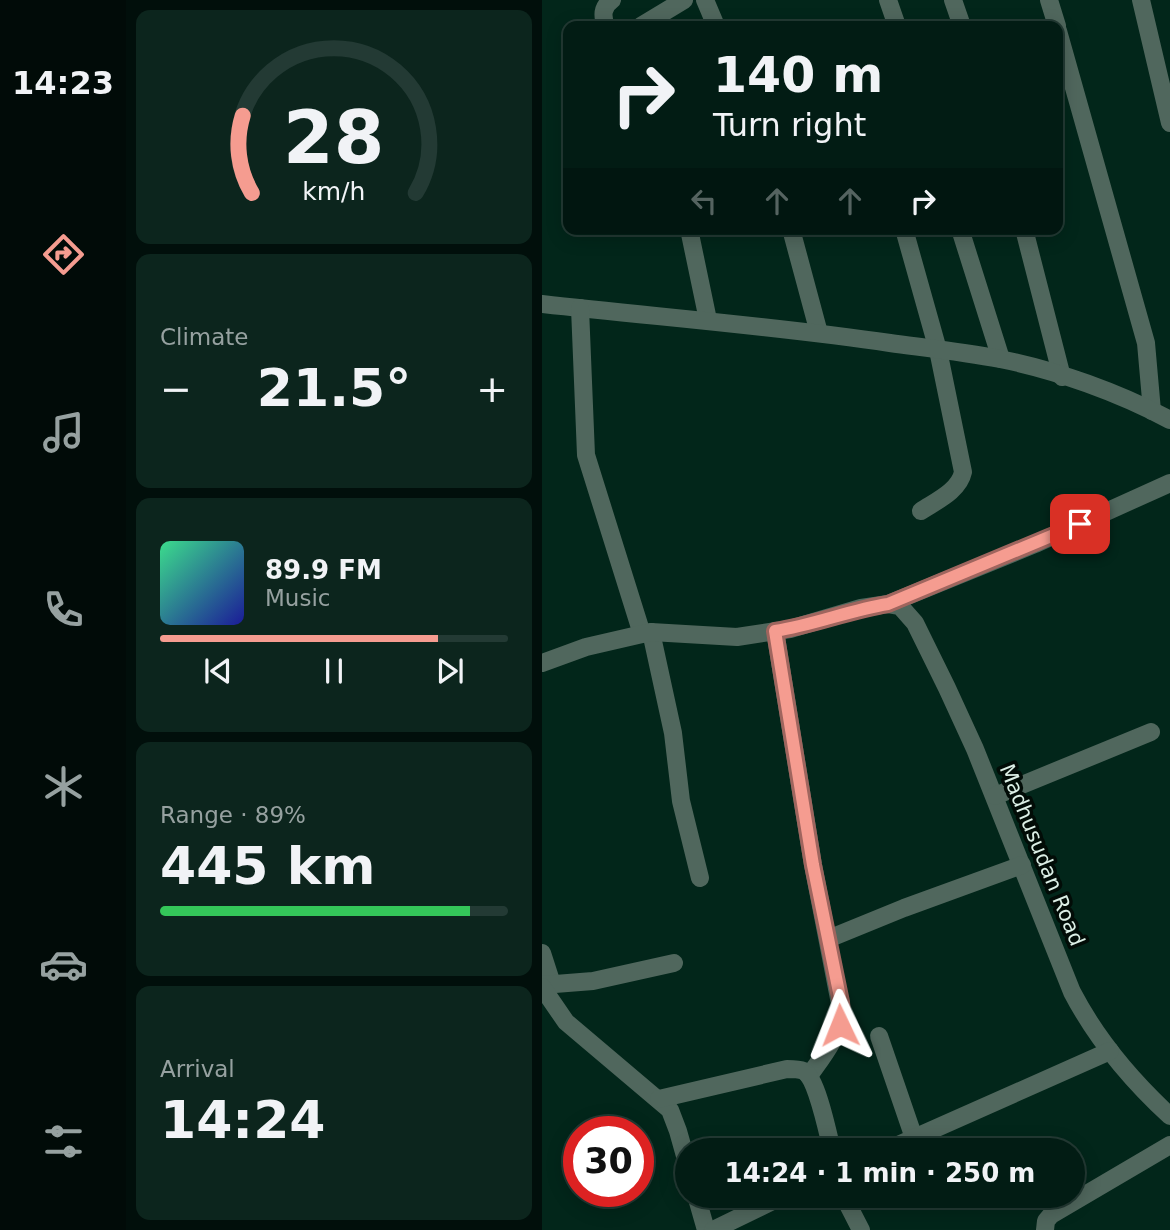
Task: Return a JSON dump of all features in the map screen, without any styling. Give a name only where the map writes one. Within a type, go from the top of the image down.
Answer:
[{"type":"street","points":[[604,21],[604,9],[612,0]]},
{"type":"street","points":[[649,21],[684,0]]},
{"type":"street","points":[[705,0],[714,21]]},
{"type":"street","points":[[888,0],[895,21]]},
{"type":"street","points":[[953,0],[960,21]]},
{"type":"street","points":[[1049,0],[1056,21]]},
{"type":"street","points":[[1142,0],[1170,123]]},
{"type":"street","points":[[1063,46],[1146,343],[1152,411]]},
{"type":"street","points":[[690,235],[708,320]]},
{"type":"street","points":[[793,235],[819,332]]},
{"type":"street","points":[[906,235],[939,350],[963,472],[961,481],[953,489],[921,511]]},
{"type":"street","points":[[962,235],[1001,359]]},
{"type":"street","points":[[1026,235],[1062,377]]},
{"type":"street","points":[[542,304],[819,332],[1001,359],[1062,377],[1170,420]]},
{"type":"street","points":[[580,308],[586,455],[646,633],[673,733],[681,801],[700,877]]},
{"type":"street","points":[[542,663],[586,647],[646,633],[737,637],[790,629],[860,608],[888,604],[1035,544],[1170,483]]},
{"type":"street","name":"Madhusudan Road","points":[[888,604],[900,606],[915,622],[947,688],[995,796],[1072,992],[1085,1017],[1110,1051],[1167,1111]]},
{"type":"street","points":[[775,631],[813,865],[842,1014],[831,1046],[809,1076]]},
{"type":"street","points":[[995,796],[1151,732]]},
{"type":"street","points":[[828,939],[1022,865]]},
{"type":"street","points":[[542,953],[545,985],[566,1022],[670,1110],[680,1138]]},
{"type":"street","points":[[545,985],[593,981],[674,962]]},
{"type":"street","points":[[879,1036],[914,1138],[1110,1051]]},
{"type":"street","points":[[659,1099],[787,1069],[802,1070],[809,1076],[828,1138]]},
{"type":"street","points":[[1045,1230],[1045,1221],[1051,1215],[1170,1145]]},
{"type":"street","points":[[700,1208],[706,1230]]},
{"type":"street","points":[[713,1230],[758,1208]]},
{"type":"street","points":[[850,1208],[861,1230]]},
{"type":"route","points":[[840,1025],[841,1002],[813,865],[775,631],[860,608],[888,604],[1080,524]]}]
